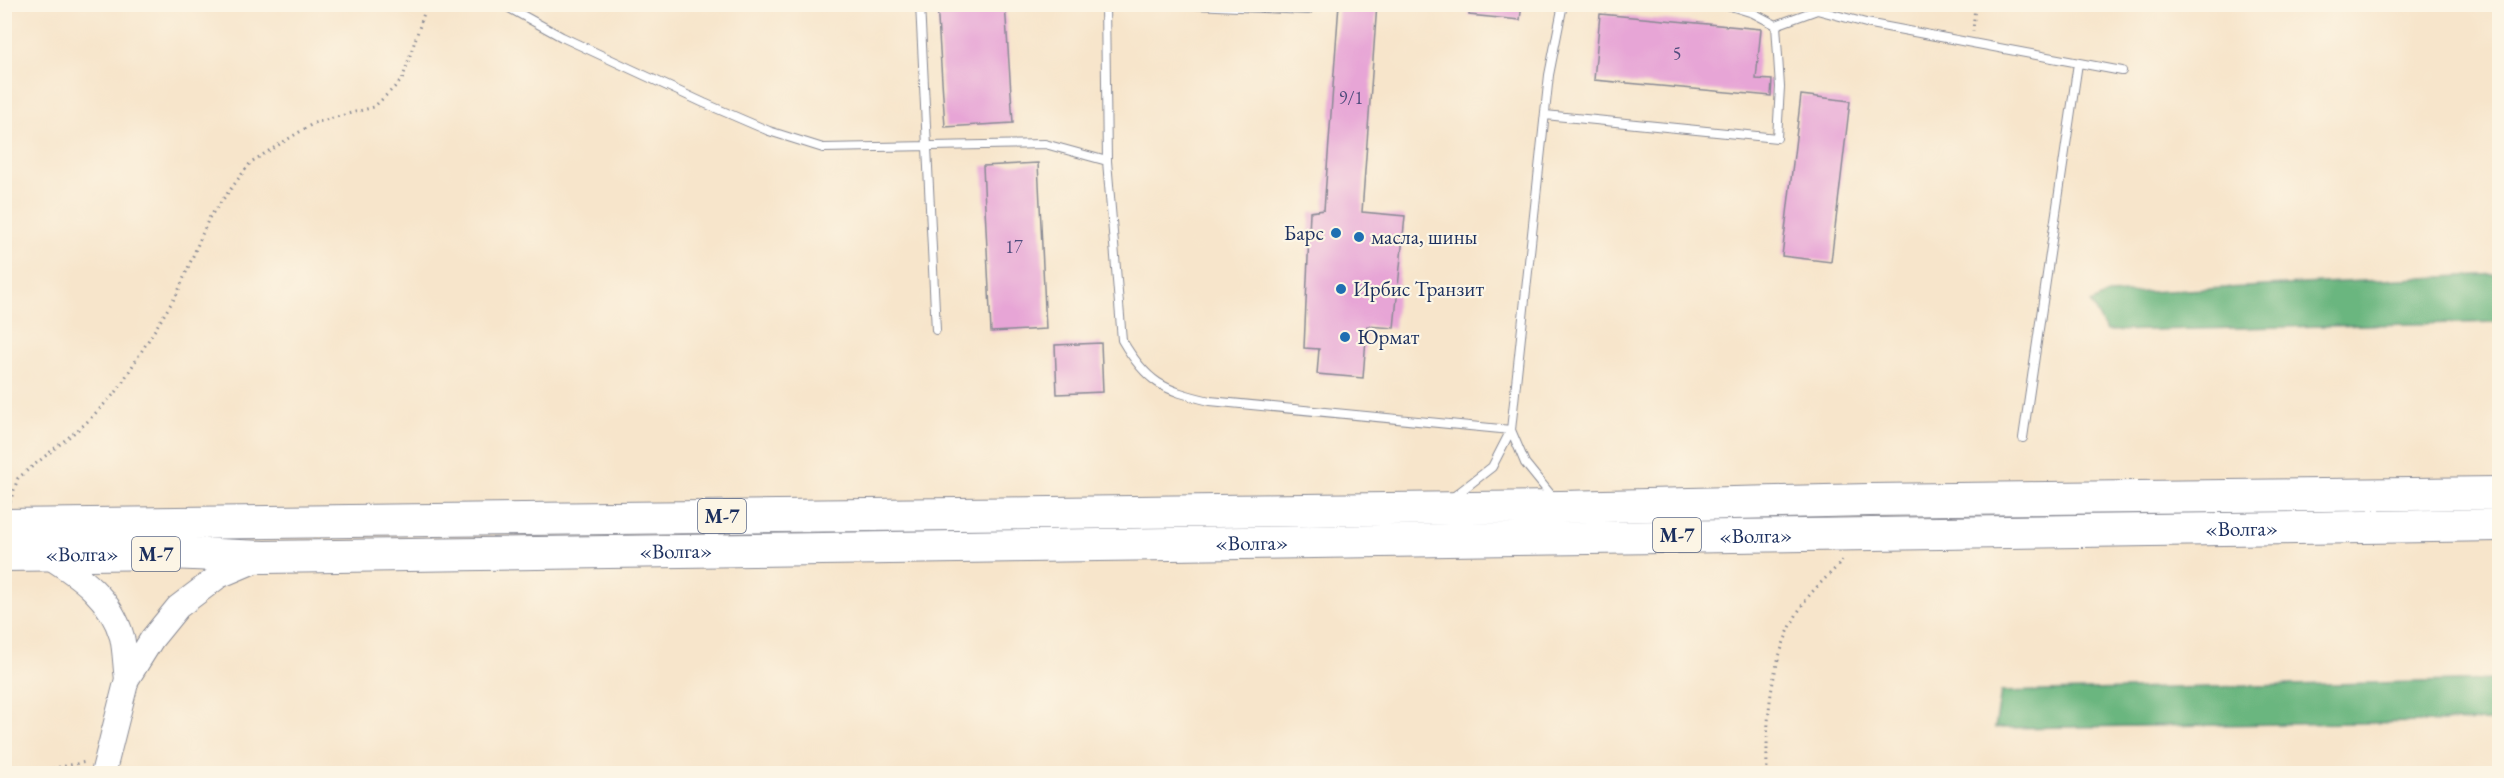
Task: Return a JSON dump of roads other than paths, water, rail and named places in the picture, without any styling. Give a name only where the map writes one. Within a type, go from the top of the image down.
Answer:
[{"type":"highway","name":"«Волга»","points":[[6,516],[1561,507],[1869,500],[2499,493]]},
{"type":"highway","name":"«Волга»","points":[[4,555],[170,553],[264,557],[2499,525]]},
{"type":"street","points":[[48,556],[85,580],[108,608],[122,637],[127,679]]},
{"type":"street","points":[[106,766],[127,679],[152,639],[178,607],[219,576],[264,557]]},
{"type":"lane","points":[[502,4],[562,37],[769,131],[823,147],[1044,144],[1107,161]]},
{"type":"lane","points":[[920,4],[936,330]]},
{"type":"lane","points":[[1105,4],[1107,161],[1122,339],[1136,363],[1151,379],[1172,392],[1210,401],[1510,430]]},
{"type":"lane","points":[[1171,4],[1308,10]]},
{"type":"lane","points":[[1440,508],[1492,467],[1510,430],[1549,75],[1563,4]]},
{"type":"lane","points":[[1724,4],[1753,13],[1776,25],[1817,10],[1866,22],[2122,71]]},
{"type":"lane","points":[[1545,114],[1778,138],[1780,87],[1776,25]]},
{"type":"lane","points":[[2023,438],[2078,63]]},
{"type":"lane","points":[[1510,430],[1525,462],[1561,507]]},
{"type":"place","name":"Барс","points":[[1336,233]]},
{"type":"place","name":"масла, шины","points":[[1359,237]]},
{"type":"place","name":"Ирбис Транзит","points":[[1341,289]]},
{"type":"place","name":"Юрмат","points":[[1345,337]]}]
